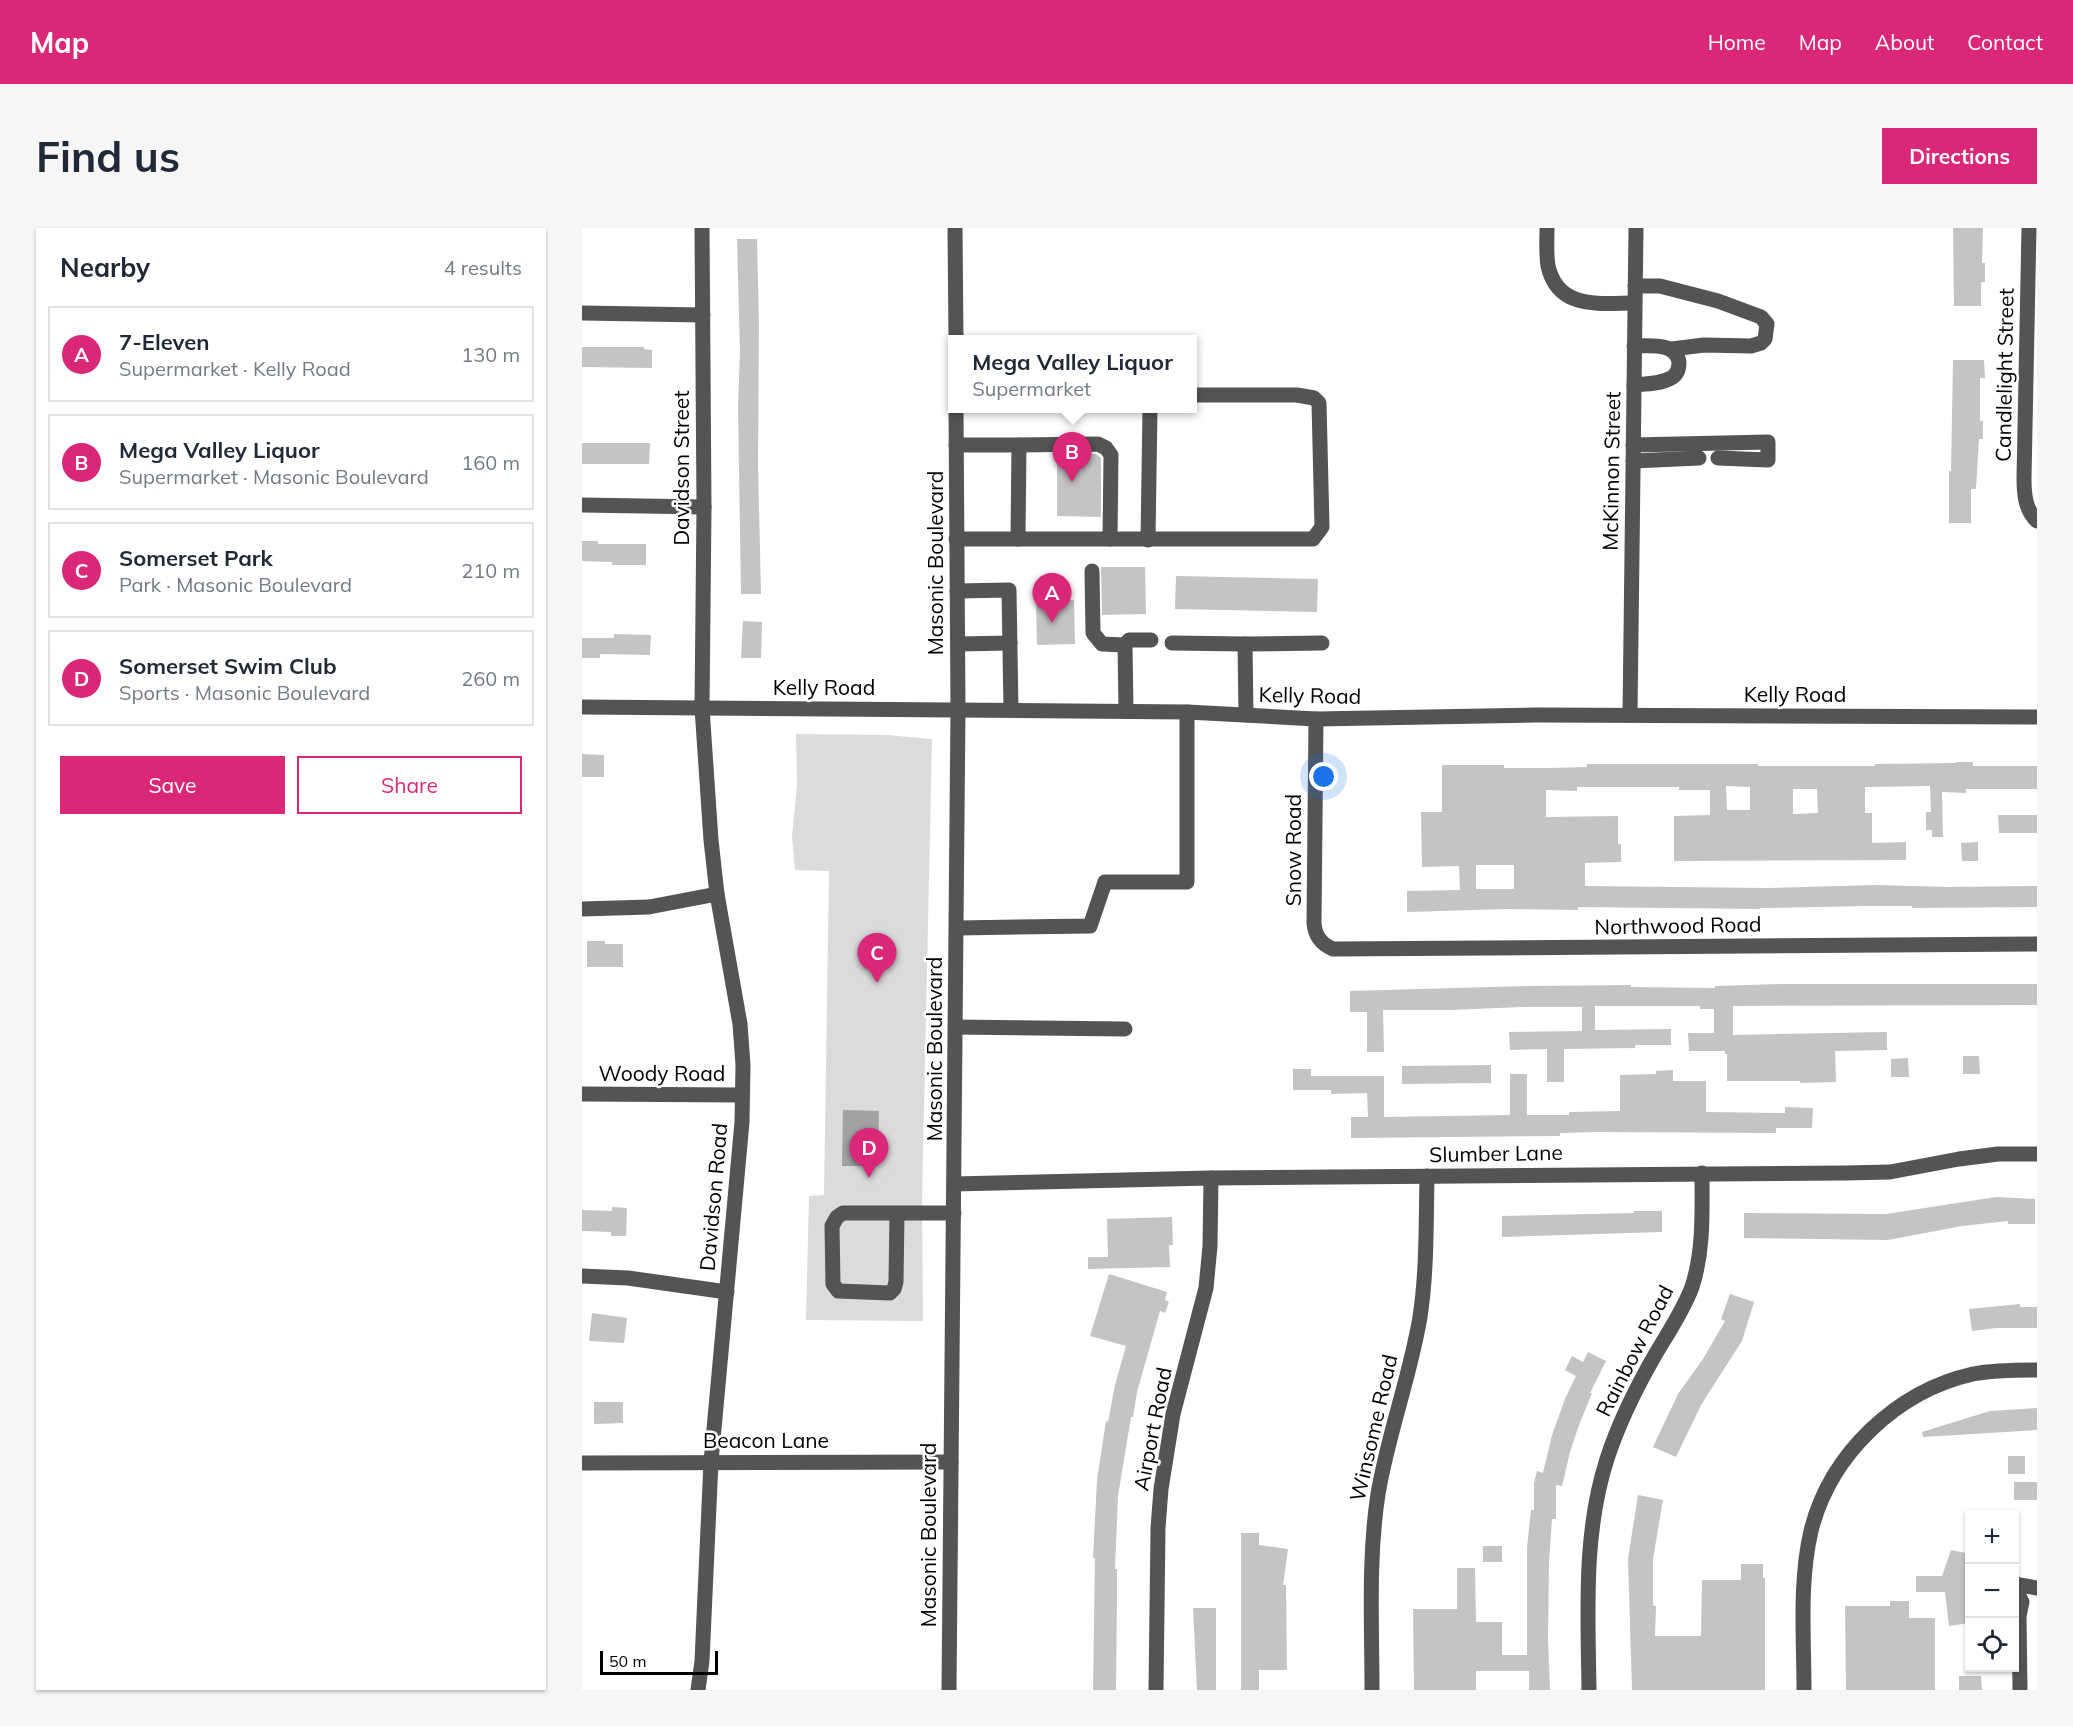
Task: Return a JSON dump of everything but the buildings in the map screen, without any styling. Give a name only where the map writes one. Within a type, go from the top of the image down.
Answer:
[{"type":"street","name":"Davidson Street","points":[[702,228],[704,507],[702,708]]},
{"type":"street","points":[[955,228],[956,335]]},
{"type":"street","points":[[1547,228],[1548,266],[1561,293],[1576,300],[1593,303],[1635,303]]},
{"type":"street","name":"McKinnon Street","points":[[1629,715],[1635,228]]},
{"type":"street","name":"Candlelight Street","points":[[2029,228],[2031,340],[2024,486],[2029,510],[2036,521]]},
{"type":"street","points":[[1634,346],[1659,346],[1672,350],[1704,345],[1751,346],[1765,339],[1767,324],[1761,317],[1718,301],[1660,286],[1635,286]]},
{"type":"street","points":[[582,313],[703,315]]},
{"type":"street","points":[[1634,385],[1674,378],[1679,368],[1678,357],[1672,350]]},
{"type":"street","points":[[957,539],[1313,539],[1322,527],[1319,404],[1314,398],[1297,395],[1197,395]]},
{"type":"street","name":"Masonic Boulevard","points":[[949,1690],[957,928],[956,413]]},
{"type":"street","points":[[1148,540],[1150,413]]},
{"type":"street","points":[[1633,445],[1768,442],[1768,460],[1718,458]]},
{"type":"street","points":[[956,445],[1098,444],[1106,448],[1111,455],[1110,539]]},
{"type":"street","points":[[1018,539],[1019,445]]},
{"type":"street","points":[[1633,461],[1699,458]]},
{"type":"street","points":[[582,505],[704,507]]},
{"type":"street","points":[[1092,571],[1093,633],[1102,644],[1125,645]]},
{"type":"street","points":[[957,591],[1009,590],[1011,710]]},
{"type":"street","points":[[1126,711],[1125,645],[1129,640],[1150,640]]},
{"type":"street","points":[[958,644],[1010,643]]},
{"type":"street","points":[[1172,643],[1322,643]]},
{"type":"street","points":[[1245,644],[1246,715]]},
{"type":"street","name":"Kelly Road","points":[[582,707],[1126,711],[1316,719],[1537,714],[2037,717]]},
{"type":"street","name":"Davidson Road","points":[[698,1690],[702,1661],[711,1462],[742,1122],[743,1065],[740,1024],[717,894],[702,708]]},
{"type":"street","points":[[957,928],[1090,926],[1105,882],[1187,882],[1187,712]]},
{"type":"street","name":"Snow Road","points":[[1316,719],[1314,923],[1315,931],[1322,942]]},
{"type":"street","points":[[582,909],[649,907],[717,894]]},
{"type":"street","name":"Northwood Road","points":[[1322,942],[1333,949],[1341,950],[2037,944]]},
{"type":"street","points":[[956,1027],[1125,1029]]},
{"type":"street","name":"Woody Road","points":[[582,1094],[742,1095]]},
{"type":"street","name":"Slumber Lane","points":[[954,1184],[1211,1178],[1890,1172],[1998,1154],[2037,1154]]},
{"type":"street","name":"Rainbow Road","points":[[1588,1690],[1589,1572],[1592,1524],[1599,1490],[1607,1459],[1627,1407],[1683,1307],[1692,1285],[1702,1235],[1702,1173]]},
{"type":"street","name":"Winsome Road","points":[[1372,1690],[1374,1527],[1389,1439],[1412,1356],[1420,1317],[1424,1278],[1427,1176]]},
{"type":"street","name":"Airport Road","points":[[1156,1690],[1156,1599],[1161,1489],[1173,1414],[1206,1288],[1210,1246],[1211,1178]]},
{"type":"street","points":[[897,1213],[894,1289],[890,1293],[838,1291],[833,1284],[832,1226],[837,1217],[843,1213],[897,1213],[954,1213]]},
{"type":"street","points":[[582,1276],[627,1278],[727,1292]]},
{"type":"street","points":[[1804,1690],[1805,1576],[1811,1530],[1832,1479],[1848,1454],[1867,1432],[1917,1395],[1973,1374],[2002,1370],[2037,1370]]},
{"type":"street","name":"Beacon Lane","points":[[582,1463],[951,1462]]},
{"type":"street","points":[[2019,1585],[2037,1588]]},
{"type":"street","points":[[2019,1595],[2022,1602],[2019,1616],[2020,1690]]},
{"type":"shaded area","points":[[796,734],[887,735],[932,739],[922,1201],[923,1321],[806,1320],[809,1196],[824,1195],[829,871],[795,870],[792,836],[797,785]]},
{"type":"shaded area","points":[[843,1110],[879,1111],[878,1166],[842,1166]]},
{"type":"place","name":"Mega Valley Liquor","points":[[1072,482]]},
{"type":"place","name":"7-Eleven","points":[[1052,623]]},
{"type":"place","name":"Somerset Park","points":[[877,983]]},
{"type":"place","name":"Somerset Swim Club","points":[[869,1178]]}]
